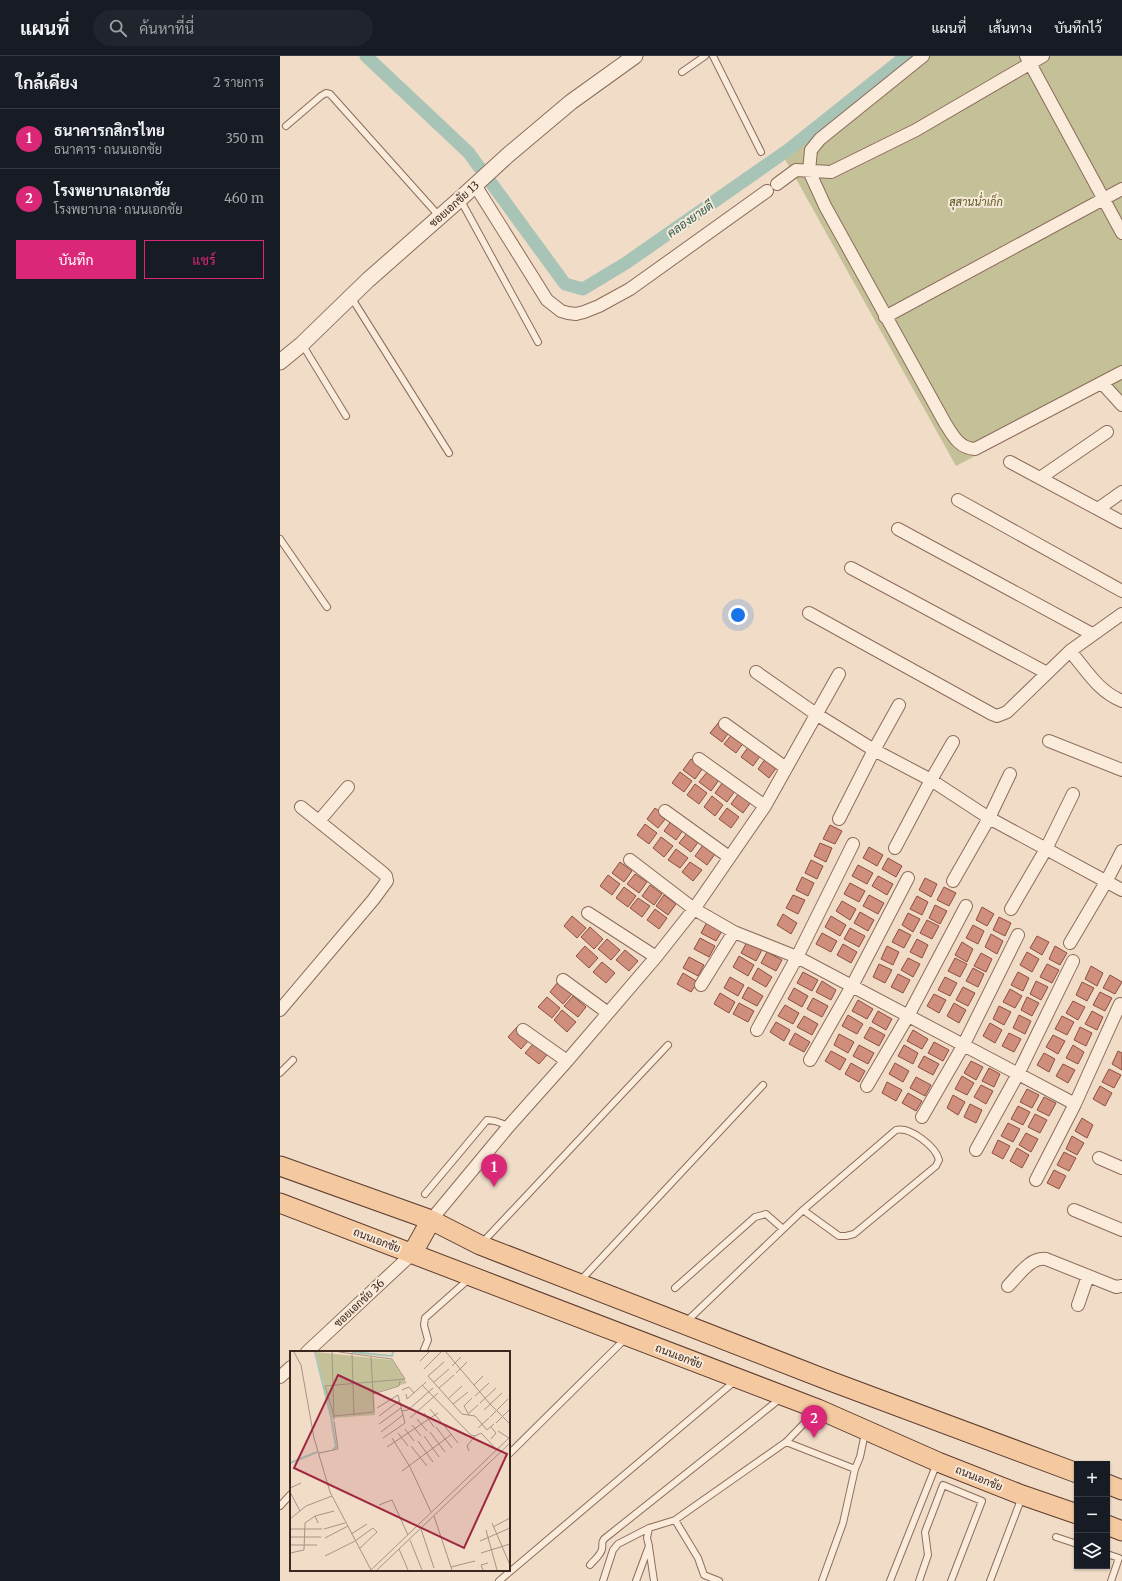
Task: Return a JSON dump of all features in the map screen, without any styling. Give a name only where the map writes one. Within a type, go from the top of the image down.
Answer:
[{"type":"main road","points":[[280,1166],[431,1220],[480,1245],[577,1283],[1074,1472]]},
{"type":"main road","name":"ถนนเอกชัย","points":[[280,1203],[782,1397],[818,1409],[938,1462],[1022,1495],[1074,1513]]},
{"type":"main road","points":[[412,1254],[431,1220]]},
{"type":"main road","points":[[1110,1526],[1122,1531]]},
{"type":"street","name":"ซอยเอกชัย 13","points":[[280,362],[302,344],[350,296],[508,155],[571,102],[635,56]]},
{"type":"street","points":[[923,56],[820,139],[811,150],[809,171],[825,206],[945,423],[962,446],[976,450],[1122,372]]},
{"type":"street","points":[[475,185],[547,300],[561,311],[576,314],[599,306],[630,289],[796,170],[831,172],[916,130],[1028,60],[1043,56]]},
{"type":"street","points":[[1028,60],[1122,233]]},
{"type":"street","points":[[886,316],[1122,189]]},
{"type":"street","points":[[1102,383],[1122,405]]},
{"type":"street","points":[[1040,478],[1107,432]]},
{"type":"street","points":[[1010,462],[1122,522]]},
{"type":"street","points":[[1098,509],[1122,492]]},
{"type":"street","points":[[958,500],[1122,591]]},
{"type":"street","points":[[898,529],[1092,634]]},
{"type":"street","points":[[851,568],[1047,673]]},
{"type":"street","points":[[809,613],[997,716],[1007,712],[1070,651],[1122,614]]},
{"type":"street","points":[[1070,651],[1099,687],[1107,694],[1122,702]]},
{"type":"street","points":[[756,672],[816,714],[874,750],[931,780],[989,818],[1122,890]]},
{"type":"street","points":[[431,1220],[509,1126],[656,957],[694,908],[765,806],[839,674]]},
{"type":"street","points":[[839,819],[899,705]]},
{"type":"street","points":[[726,724],[786,768]]},
{"type":"street","points":[[1049,741],[1122,770]]},
{"type":"street","points":[[895,848],[953,742]]},
{"type":"street","points":[[699,759],[765,806]]},
{"type":"street","points":[[953,881],[989,818],[1010,774]]},
{"type":"street","points":[[319,821],[348,787]]},
{"type":"street","points":[[1011,909],[1046,849],[1073,794]]},
{"type":"street","points":[[280,1010],[373,900],[387,881],[386,876],[383,873],[301,807]]},
{"type":"street","points":[[665,811],[729,857]]},
{"type":"street","points":[[757,1030],[797,957],[853,844]]},
{"type":"street","points":[[1070,943],[1106,882],[1122,851]]},
{"type":"street","points":[[630,860],[694,908],[734,932],[797,957],[1075,1104]]},
{"type":"street","points":[[810,1060],[852,986],[908,878]]},
{"type":"street","points":[[867,1086],[908,1016],[966,906]]},
{"type":"street","points":[[588,913],[656,957]]},
{"type":"street","points":[[701,985],[734,932]]},
{"type":"street","points":[[922,1117],[963,1046],[1018,934]]},
{"type":"street","points":[[976,1150],[1018,1074],[1073,961]]},
{"type":"street","points":[[563,980],[608,1013]]},
{"type":"street","points":[[1036,1180],[1075,1104],[1120,1004]]},
{"type":"street","points":[[523,1030],[567,1061]]},
{"type":"street","points":[[1099,1158],[1122,1168]]},
{"type":"street","points":[[1074,1210],[1122,1230]]},
{"type":"street","name":"ซอยเอกชัย 36","points":[[308,1351],[412,1254]]},
{"type":"street","points":[[1008,1286],[1033,1261],[1040,1258],[1046,1259],[1116,1288],[1122,1286]]},
{"type":"street","points":[[1078,1305],[1088,1276]]},
{"type":"street","points":[[280,1377],[290,1368]]},
{"type":"lane","points":[[682,72],[705,56]]},
{"type":"lane","points":[[713,56],[761,152]]},
{"type":"lane","points":[[286,126],[321,96],[326,93],[330,94],[440,217]]},
{"type":"lane","points":[[460,199],[538,342]]},
{"type":"lane","points":[[350,296],[449,453]]},
{"type":"lane","points":[[302,344],[346,416]]},
{"type":"lane","points":[[280,539],[328,607]]},
{"type":"lane","points":[[480,1245],[668,1045]]},
{"type":"lane","points":[[280,1073],[293,1060]]},
{"type":"lane","points":[[577,1283],[763,1084]]},
{"type":"lane","points":[[426,1194],[487,1120],[509,1126]]},
{"type":"lane","points":[[684,1324],[803,1210],[896,1130],[900,1129],[910,1132],[931,1146],[938,1154],[939,1160],[936,1166],[854,1234],[839,1236],[803,1210]]},
{"type":"lane","points":[[675,1288],[755,1217],[766,1214],[783,1229]]},
{"type":"lane","points":[[423,1351],[428,1340],[424,1325],[425,1318],[471,1277]]},
{"type":"lane","points":[[510,1453],[627,1336]]},
{"type":"lane","points":[[499,1581],[738,1379]]},
{"type":"lane","points":[[590,1565],[600,1555],[604,1539],[782,1397]]},
{"type":"lane","points":[[603,1581],[613,1550],[618,1544],[649,1528],[675,1520],[786,1442],[818,1409]]},
{"type":"lane","points":[[822,1581],[843,1523],[855,1469],[860,1457],[865,1430]]},
{"type":"lane","points":[[786,1442],[855,1469]]},
{"type":"lane","points":[[890,1581],[938,1462]]},
{"type":"lane","points":[[919,1581],[928,1555],[925,1532],[943,1485],[982,1501],[951,1581]]},
{"type":"lane","points":[[280,1506],[290,1495]]},
{"type":"lane","points":[[990,1581],[1022,1495]]},
{"type":"lane","points":[[675,1520],[698,1558],[704,1576],[719,1581]]},
{"type":"lane","points":[[649,1528],[647,1538],[654,1581]]},
{"type":"lane","points":[[1056,1537],[1074,1543]]},
{"type":"lane","points":[[636,1581],[649,1546]]},
{"type":"lane","points":[[1110,1555],[1119,1558],[1111,1581]]},
{"type":"green space","name":"สุสานน่ำเก็ก","points":[[916,56],[1122,56],[1122,401],[1108,386],[956,466],[785,159]]},
{"type":"building","points":[[719,722],[730,731],[722,742],[710,733]]},
{"type":"building","points":[[733,733],[744,742],[736,753],[724,744]]},
{"type":"building","points":[[749,746],[761,755],[753,766],[741,757]]},
{"type":"building","points":[[766,758],[777,767],[769,778],[758,769]]},
{"type":"building","points":[[691,759],[703,768],[695,779],[683,770]]},
{"type":"building","points":[[708,771],[719,780],[711,791],[699,782]]},
{"type":"building","points":[[680,772],[692,781],[684,792],[672,783]]},
{"type":"building","points":[[723,782],[735,791],[727,802],[715,793]]},
{"type":"building","points":[[695,784],[707,793],[699,804],[687,795]]},
{"type":"building","points":[[739,793],[751,802],[743,813],[731,804]]},
{"type":"building","points":[[712,796],[723,805],[715,816],[704,807]]},
{"type":"building","points":[[655,808],[667,817],[658,828],[647,819]]},
{"type":"building","points":[[727,808],[739,817],[731,828],[719,819]]},
{"type":"building","points":[[672,820],[684,829],[676,840],[664,831]]},
{"type":"building","points":[[645,824],[657,833],[649,844],[637,835]]},
{"type":"building","points":[[830,825],[842,831],[835,844],[823,839]]},
{"type":"building","points":[[688,832],[699,841],[691,852],[679,843]]},
{"type":"building","points":[[661,837],[673,846],[664,857],[653,848]]},
{"type":"building","points":[[820,843],[832,848],[826,862],[814,856]]},
{"type":"building","points":[[703,845],[715,854],[707,865],[695,856]]},
{"type":"building","points":[[869,847],[883,855],[877,866],[863,858]]},
{"type":"building","points":[[676,849],[688,858],[680,868],[668,860]]},
{"type":"building","points":[[888,858],[902,866],[896,877],[882,869]]},
{"type":"building","points":[[811,860],[823,866],[817,879],[805,873]]},
{"type":"building","points":[[620,862],[632,871],[624,882],[612,873]]},
{"type":"building","points":[[690,862],[702,870],[693,881],[682,872]]},
{"type":"building","points":[[858,865],[873,873],[867,884],[852,876]]},
{"type":"building","points":[[635,874],[647,882],[639,893],[627,884]]},
{"type":"building","points":[[608,875],[620,884],[612,895],[600,886]]},
{"type":"building","points":[[878,876],[893,884],[887,895],[872,886]]},
{"type":"building","points":[[802,877],[814,883],[808,896],[796,890]]},
{"type":"building","points":[[925,878],[937,884],[931,897],[919,890]]},
{"type":"building","points":[[850,883],[865,891],[859,902],[844,894]]},
{"type":"building","points":[[650,885],[662,894],[654,905],[642,896]]},
{"type":"building","points":[[624,887],[636,896],[628,907],[616,898]]},
{"type":"building","points":[[944,887],[956,893],[949,906],[937,900]]},
{"type":"building","points":[[664,895],[676,904],[668,915],[656,906]]},
{"type":"building","points":[[793,895],[805,900],[798,914],[786,908]]},
{"type":"building","points":[[869,895],[884,903],[878,914],[863,906]]},
{"type":"building","points":[[917,896],[928,902],[922,915],[910,909]]},
{"type":"building","points":[[638,898],[650,906],[642,917],[630,908]]},
{"type":"building","points":[[842,901],[856,909],[850,920],[836,911]]},
{"type":"building","points":[[935,905],[947,911],[940,924],[929,918]]},
{"type":"building","points":[[982,907],[994,914],[987,926],[976,920]]},
{"type":"building","points":[[655,909],[667,918],[659,929],[647,920]]},
{"type":"building","points":[[860,912],[874,920],[868,931],[854,923]]},
{"type":"building","points":[[908,913],[920,919],[913,932],[902,925]]},
{"type":"building","points":[[783,914],[797,923],[791,934],[777,925]]},
{"type":"building","points":[[572,916],[586,928],[577,938],[564,926]]},
{"type":"building","points":[[831,916],[846,925],[840,936],[825,927]]},
{"type":"building","points":[[999,917],[1011,923],[1005,936],[993,930]]},
{"type":"building","points":[[927,920],[939,926],[932,939],[920,933]]},
{"type":"building","points":[[707,922],[722,931],[716,941],[701,933]]},
{"type":"building","points":[[973,925],[984,931],[978,944],[966,938]]},
{"type":"building","points":[[590,927],[603,939],[594,949],[581,937]]},
{"type":"building","points":[[850,928],[865,936],[859,947],[844,939]]},
{"type":"building","points":[[899,929],[911,935],[904,948],[892,942]]},
{"type":"building","points":[[822,933],[837,941],[831,952],[816,944]]},
{"type":"building","points":[[991,934],[1003,941],[997,954],[985,947]]},
{"type":"building","points":[[1037,936],[1049,942],[1042,955],[1030,948]]},
{"type":"building","points":[[700,938],[715,946],[709,957],[694,949]]},
{"type":"building","points":[[607,939],[620,950],[611,960],[598,949]]},
{"type":"building","points":[[917,939],[928,945],[922,958],[910,952]]},
{"type":"building","points":[[747,942],[762,950],[756,961],[741,953]]},
{"type":"building","points":[[962,942],[973,949],[967,962],[955,955]]},
{"type":"building","points":[[843,944],[857,952],[851,963],[837,955]]},
{"type":"building","points":[[585,946],[598,958],[589,968],[576,956]]},
{"type":"building","points":[[887,946],[899,952],[893,965],[881,959]]},
{"type":"building","points":[[1055,946],[1067,953],[1060,965],[1049,959]]},
{"type":"building","points":[[625,950],[638,961],[629,971],[616,960]]},
{"type":"building","points":[[767,952],[782,960],[776,971],[761,963]]},
{"type":"building","points":[[1027,952],[1039,959],[1032,972],[1020,965]]},
{"type":"building","points":[[981,953],[992,959],[986,972],[974,966]]},
{"type":"building","points":[[739,956],[754,965],[748,976],[733,967]]},
{"type":"building","points":[[689,957],[704,965],[698,976],[683,968]]},
{"type":"building","points":[[908,958],[920,964],[913,977],[901,970]]},
{"type":"building","points":[[955,958],[967,964],[960,977],[948,971]]},
{"type":"building","points":[[602,962],[615,973],[606,983],[593,972]]},
{"type":"building","points":[[879,964],[892,970],[885,983],[873,977]]},
{"type":"building","points":[[1047,964],[1059,970],[1052,983],[1040,977]]},
{"type":"building","points":[[1091,966],[1103,973],[1097,986],[1085,979]]},
{"type":"building","points":[[758,968],[772,977],[766,987],[752,979]]},
{"type":"building","points":[[973,968],[984,974],[978,987],[966,981]]},
{"type":"building","points":[[803,972],[818,980],[812,991],[797,983]]},
{"type":"building","points":[[1018,972],[1029,978],[1023,991],[1011,985]]},
{"type":"building","points":[[683,973],[698,982],[691,992],[677,984]]},
{"type":"building","points":[[898,974],[910,980],[903,993],[891,987]]},
{"type":"building","points":[[1110,975],[1122,982],[1115,994],[1103,988]]},
{"type":"building","points":[[730,977],[744,985],[738,996],[724,988]]},
{"type":"building","points":[[945,977],[957,983],[950,996],[938,990]]},
{"type":"building","points":[[822,981],[836,990],[831,1000],[816,992]]},
{"type":"building","points":[[1036,981],[1048,987],[1041,1000],[1030,994]]},
{"type":"building","points":[[558,982],[572,994],[563,1004],[550,992]]},
{"type":"building","points":[[1082,982],[1094,988],[1087,1001],[1076,995]]},
{"type":"building","points":[[748,987],[763,996],[757,1006],[742,998]]},
{"type":"building","points":[[963,987],[975,993],[968,1006],[956,1000]]},
{"type":"building","points":[[794,988],[808,996],[802,1007],[788,999]]},
{"type":"building","points":[[1010,989],[1022,996],[1015,1008],[1003,1002]]},
{"type":"building","points":[[1100,992],[1112,998],[1105,1011],[1093,1005]]},
{"type":"building","points":[[720,993],[735,1002],[729,1013],[714,1004]]},
{"type":"building","points":[[934,994],[946,1000],[939,1013],[927,1006]]},
{"type":"building","points":[[573,996],[586,1007],[578,1017],[564,1006]]},
{"type":"building","points":[[547,997],[560,1008],[552,1018],[538,1007]]},
{"type":"building","points":[[1027,997],[1039,1003],[1032,1016],[1021,1010]]},
{"type":"building","points":[[813,998],[828,1006],[822,1017],[807,1009]]},
{"type":"building","points":[[858,1000],[873,1009],[867,1019],[852,1011]]},
{"type":"building","points":[[1073,1001],[1085,1007],[1078,1020],[1066,1013]]},
{"type":"building","points":[[739,1003],[754,1011],[748,1022],[733,1014]]},
{"type":"building","points":[[954,1003],[966,1010],[959,1023],[947,1016]]},
{"type":"building","points":[[785,1005],[799,1013],[793,1024],[778,1016]]},
{"type":"building","points":[[999,1006],[1011,1012],[1004,1025],[993,1019]]},
{"type":"building","points":[[562,1010],[576,1022],[567,1032],[554,1020]]},
{"type":"building","points":[[878,1011],[892,1019],[886,1030],[872,1022]]},
{"type":"building","points":[[1092,1011],[1103,1017],[1097,1030],[1085,1024]]},
{"type":"building","points":[[848,1015],[863,1024],[857,1034],[842,1026]]},
{"type":"building","points":[[1019,1015],[1031,1021],[1025,1034],[1013,1028]]},
{"type":"building","points":[[804,1016],[818,1024],[812,1035],[797,1027]]},
{"type":"building","points":[[1062,1016],[1074,1022],[1067,1035],[1055,1029]]},
{"type":"building","points":[[776,1022],[790,1030],[784,1041],[770,1032]]},
{"type":"building","points":[[990,1023],[1002,1030],[995,1043],[983,1036]]},
{"type":"building","points":[[517,1027],[530,1039],[521,1049],[508,1037]]},
{"type":"building","points":[[870,1027],[885,1035],[879,1046],[864,1038]]},
{"type":"building","points":[[1080,1027],[1092,1033],[1086,1046],[1074,1040]]},
{"type":"building","points":[[913,1030],[928,1039],[922,1049],[907,1041]]},
{"type":"building","points":[[795,1033],[810,1042],[804,1052],[789,1044]]},
{"type":"building","points":[[1009,1033],[1021,1039],[1014,1052],[1002,1046]]},
{"type":"building","points":[[839,1034],[854,1042],[848,1053],[834,1045]]},
{"type":"building","points":[[1053,1035],[1065,1041],[1058,1054],[1046,1047]]},
{"type":"building","points":[[934,1042],[949,1050],[943,1061],[928,1053]]},
{"type":"building","points":[[534,1043],[547,1055],[539,1064],[525,1053]]},
{"type":"building","points":[[859,1045],[874,1053],[868,1064],[853,1056]]},
{"type":"building","points":[[904,1045],[918,1053],[913,1064],[898,1056]]},
{"type":"building","points":[[1073,1045],[1084,1052],[1078,1064],[1066,1058]]},
{"type":"building","points":[[831,1051],[846,1059],[840,1070],[825,1061]]},
{"type":"building","points":[[1118,1051],[1122,1053],[1122,1070],[1112,1064]]},
{"type":"building","points":[[1044,1053],[1055,1059],[1049,1072],[1037,1065]]},
{"type":"building","points":[[924,1056],[939,1064],[933,1075],[918,1067]]},
{"type":"building","points":[[971,1061],[983,1067],[976,1080],[964,1073]]},
{"type":"building","points":[[851,1063],[865,1071],[859,1082],[845,1074]]},
{"type":"building","points":[[895,1063],[909,1071],[903,1082],[889,1074]]},
{"type":"building","points":[[1063,1064],[1075,1070],[1068,1083],[1056,1076]]},
{"type":"building","points":[[989,1068],[1000,1074],[994,1087],[982,1081]]},
{"type":"building","points":[[1109,1069],[1121,1075],[1114,1088],[1102,1082]]},
{"type":"building","points":[[962,1076],[974,1083],[967,1095],[955,1089]]},
{"type":"building","points":[[916,1077],[931,1085],[925,1096],[910,1088]]},
{"type":"building","points":[[887,1082],[902,1090],[896,1101],[882,1093]]},
{"type":"building","points":[[981,1085],[993,1091],[986,1104],[974,1097]]},
{"type":"building","points":[[1100,1086],[1112,1093],[1105,1106],[1093,1099]]},
{"type":"building","points":[[1027,1089],[1039,1095],[1032,1108],[1020,1102]]},
{"type":"building","points":[[908,1093],[922,1101],[916,1111],[902,1103]]},
{"type":"building","points":[[953,1095],[965,1102],[958,1115],[947,1108]]},
{"type":"building","points":[[1044,1097],[1056,1103],[1049,1116],[1037,1110]]},
{"type":"building","points":[[970,1104],[982,1110],[976,1123],[964,1117]]},
{"type":"building","points":[[1018,1106],[1030,1112],[1023,1125],[1011,1119]]},
{"type":"building","points":[[1035,1114],[1047,1120],[1040,1133],[1028,1127]]},
{"type":"building","points":[[1082,1118],[1093,1125],[1087,1138],[1075,1131]]},
{"type":"building","points":[[1008,1123],[1020,1129],[1013,1142],[1001,1136]]},
{"type":"building","points":[[1026,1133],[1038,1139],[1031,1152],[1019,1145]]},
{"type":"building","points":[[1072,1136],[1084,1143],[1077,1155],[1066,1149]]},
{"type":"building","points":[[998,1140],[1010,1146],[1003,1159],[992,1153]]},
{"type":"building","points":[[1017,1148],[1029,1155],[1022,1168],[1010,1161]]},
{"type":"building","points":[[1064,1152],[1076,1158],[1069,1171],[1057,1165]]},
{"type":"building","points":[[1054,1170],[1066,1176],[1059,1189],[1047,1183]]},
{"type":"waterway","name":"คลองยายดี","points":[[366,56],[469,153],[479,167]]},
{"type":"waterway","name":"คลองยายดี","points":[[492,184],[565,284],[583,289],[626,263],[788,150],[906,56]]},
{"type":"place","name":"ธนาคารกสิกรไทย","points":[[494,1187]]},
{"type":"place","name":"โรงพยาบาลเอกชัย","points":[[814,1438]]}]
